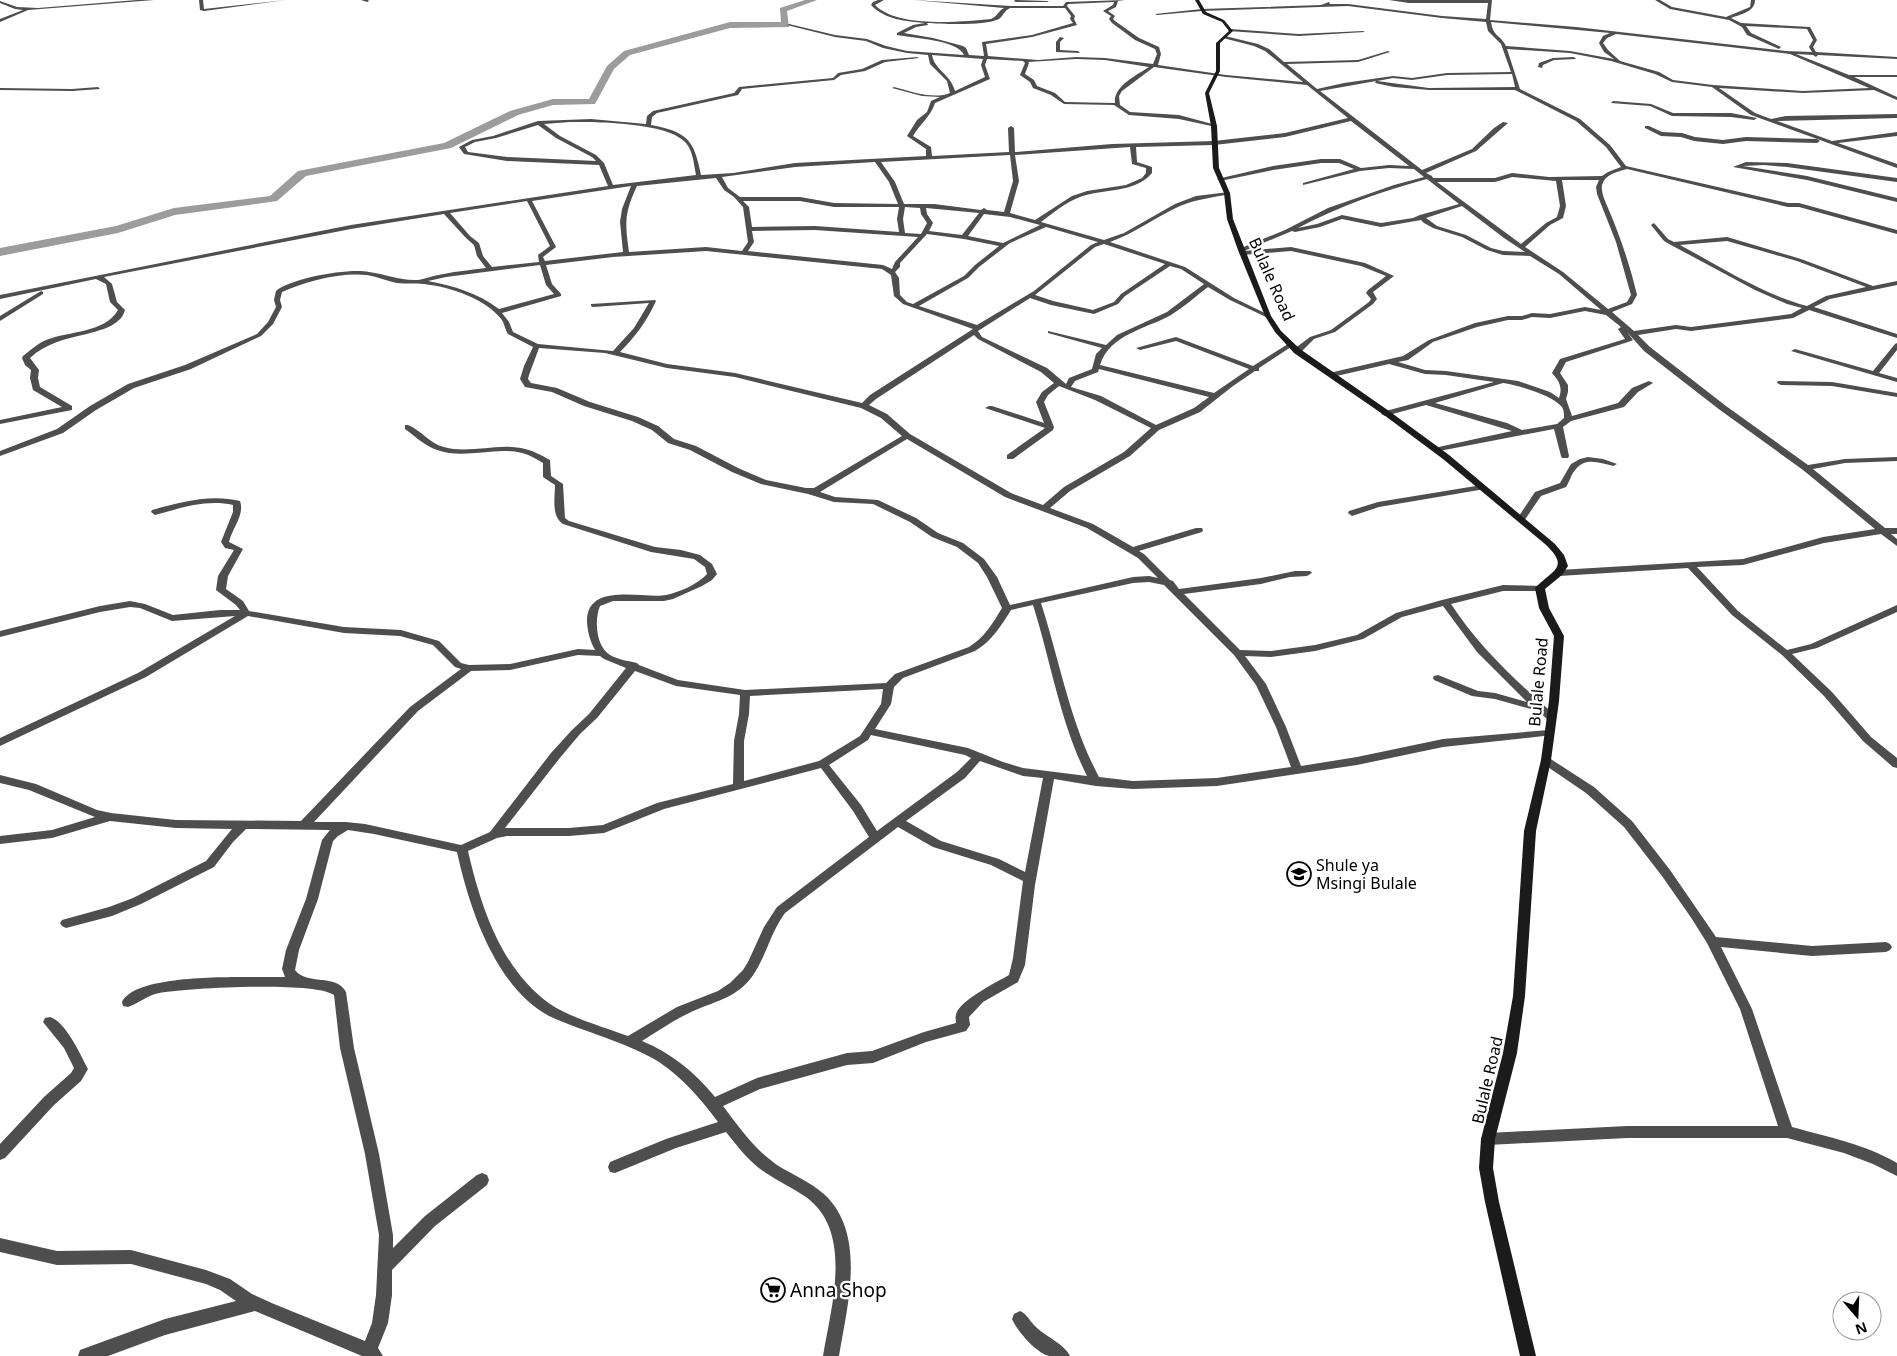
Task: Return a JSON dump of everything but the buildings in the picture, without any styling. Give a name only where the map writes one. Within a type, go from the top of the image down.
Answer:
[{"type":"street","points":[[0,8],[29,9],[152,0]]},
{"type":"street","points":[[201,0],[202,10],[284,0]]},
{"type":"street","points":[[882,0],[873,5],[875,10],[886,16],[932,23],[975,23],[998,18],[1000,13],[1006,8],[1012,7],[1123,0]]},
{"type":"street","points":[[915,0],[1012,7]]},
{"type":"street","points":[[1116,0],[1115,6],[1105,11],[1113,16],[1111,19],[1118,27],[1158,48],[1159,54],[1158,61],[1152,67],[1121,89],[1117,96],[1118,104],[1129,114],[1178,117],[1214,126]]},
{"type":"street","points":[[1197,0],[1205,14],[1222,21],[1228,33],[1260,46],[1283,62],[1352,119],[1463,204],[1521,247],[1561,273],[1568,282],[1680,376],[1806,468],[1897,543]]},
{"type":"street","points":[[1324,5],[1325,3],[1355,0]]},
{"type":"street","points":[[1391,0],[1409,2],[1490,1],[1488,20],[1490,31],[1503,43],[1519,91],[1546,106],[1567,114],[1586,126],[1608,146],[1625,168]]},
{"type":"street","points":[[1657,0],[1671,8],[1729,19],[1742,24],[1806,28],[1815,40],[1812,45],[1815,57],[1806,60]]},
{"type":"street","points":[[1729,19],[1729,17],[1751,8],[1753,0]]},
{"type":"street","points":[[1016,1],[1066,3]]},
{"type":"street","points":[[1278,1],[1281,7]]},
{"type":"street","points":[[0,2],[13,8]]},
{"type":"street","points":[[929,159],[929,148],[910,136],[919,121],[929,113],[933,102],[988,78],[983,65],[987,51],[983,44],[985,42],[1032,36],[1075,24],[1072,19],[1074,16],[1066,3]]},
{"type":"street","points":[[0,22],[37,4]]},
{"type":"street","points":[[1157,14],[1202,10],[1348,5],[1442,17],[1488,20],[1786,52],[1897,58]]},
{"type":"street","points":[[1000,13],[1010,13]]},
{"type":"street","points":[[932,23],[915,26],[899,34],[933,39],[962,47],[967,56]]},
{"type":"street","points":[[1742,24],[1749,34],[1786,52],[1848,76],[1897,99]]},
{"type":"street","points":[[789,25],[835,36],[867,40],[898,51],[930,55],[1038,61],[1076,58],[1115,60]]},
{"type":"street","points":[[1228,33],[1299,34],[1363,32]]},
{"type":"street","name":"Bulale Road","points":[[1228,33],[1218,43],[1219,57],[1216,75],[1206,93],[1214,126],[1216,168],[1227,193],[1230,219],[1241,251],[1268,316],[1293,348],[1437,450],[1521,519],[1555,550],[1562,559],[1563,566],[1559,573]]},
{"type":"street","points":[[1614,33],[1605,37],[1601,43],[1606,51],[1621,61]]},
{"type":"street","points":[[1062,38],[1058,42],[1059,51],[1087,53],[1152,67],[1309,84]]},
{"type":"street","points":[[1504,48],[1570,52],[1621,61],[1661,74],[1672,80],[1713,86],[1803,92],[1874,89]]},
{"type":"street","points":[[1283,62],[1358,61],[1388,52]]},
{"type":"street","points":[[930,55],[936,70],[949,81],[953,93]]},
{"type":"street","points":[[649,126],[650,116],[655,112],[735,94],[741,88],[834,79],[840,74],[861,71],[883,62],[930,55]]},
{"type":"street","points":[[1540,67],[1545,61],[1556,58],[1599,62],[1612,60]]},
{"type":"street","points":[[1024,59],[1027,64],[1022,74],[1023,76],[1032,81],[1035,87],[1053,94],[1062,102],[1118,104]]},
{"type":"street","points":[[1317,90],[1344,84],[1393,78],[1417,78],[1447,74],[1514,73]]},
{"type":"street","points":[[1848,76],[1897,76]]},
{"type":"street","points":[[1373,80],[1399,87],[1435,90],[1518,88]]},
{"type":"street","points":[[1713,86],[1747,111],[1767,120],[1897,166]]},
{"type":"street","points":[[0,89],[72,90],[98,88]]},
{"type":"street","points":[[894,88],[922,95],[944,96]]},
{"type":"street","points":[[1613,102],[1652,105],[1672,114],[1734,115],[1767,120],[1897,116]]},
{"type":"street","points":[[0,298],[95,277],[351,227],[611,187],[718,176],[795,165],[929,159],[1134,145],[1214,143],[1285,135],[1352,119]]},
{"type":"street","points":[[601,163],[498,158],[466,153],[462,149],[468,143],[539,123],[598,121],[649,126],[673,132],[687,140],[693,151],[699,177]]},
{"type":"street","points":[[539,123],[558,137],[590,153],[601,163],[611,187]]},
{"type":"street","points":[[1305,184],[1361,170],[1400,166],[1421,170],[1474,150],[1505,123]]},
{"type":"street","points":[[1647,127],[1662,135],[1682,135],[1694,139],[1723,142],[1746,139],[1830,142],[1897,134]]},
{"type":"street","points":[[1007,214],[1008,203],[1016,184],[1011,128]]},
{"type":"street","points":[[1036,222],[1077,195],[1145,180],[1149,174],[1149,167],[1134,163],[1134,145]]},
{"type":"street","points":[[877,161],[892,182],[902,206],[900,219],[902,234]]},
{"type":"street","points":[[1220,179],[1272,168],[1321,161],[1340,161],[1361,170]]},
{"type":"street","points":[[1897,180],[1795,165],[1748,164],[1738,165],[1736,168],[1806,178],[1897,200]]},
{"type":"street","points":[[1241,251],[1335,207],[1396,186],[1432,179],[1492,181],[1512,175],[1559,179],[1603,178],[1625,168],[1788,205],[1797,204],[1897,232]]},
{"type":"street","points":[[718,176],[728,190],[740,199],[746,207],[751,242],[744,253]]},
{"type":"street","points":[[1332,375],[1392,362],[1412,354],[1431,341],[1474,325],[1532,315],[1552,316],[1585,309],[1606,312],[1630,303],[1634,295],[1620,239],[1601,199],[1599,186],[1603,178]]},
{"type":"street","points":[[1521,247],[1548,224],[1560,218],[1563,206],[1559,179]]},
{"type":"street","points":[[626,255],[622,234],[623,218],[635,184]]},
{"type":"street","points":[[864,406],[873,397],[921,367],[949,346],[1030,296],[1093,246],[1150,222],[1178,205],[1196,198],[1227,193]]},
{"type":"street","points":[[740,199],[800,199],[834,205],[923,206],[984,210],[1007,214],[1106,242],[1191,272],[1232,299],[1268,316]]},
{"type":"street","points":[[497,312],[512,306],[558,296],[558,292],[548,283],[540,255],[553,247],[529,200]]},
{"type":"street","points":[[1287,231],[1318,226],[1339,217],[1381,225],[1412,220],[1463,204]]},
{"type":"street","points":[[892,272],[908,250],[925,234],[930,223],[924,214],[923,206]]},
{"type":"street","points":[[964,237],[984,210]]},
{"type":"street","points":[[446,212],[468,237],[477,244],[480,256],[490,269]]},
{"type":"street","points":[[1422,216],[1426,222],[1435,227],[1464,236],[1489,249],[1534,255]]},
{"type":"street","points":[[914,306],[966,277],[1003,245],[1046,225]]},
{"type":"street","points":[[1654,225],[1663,237],[1673,244],[1757,289],[1792,305],[1810,308],[1897,336]]},
{"type":"street","points":[[748,229],[815,228],[925,234],[964,237],[1003,245]]},
{"type":"street","points":[[1673,244],[1727,239],[1799,260],[1872,288]]},
{"type":"street","points":[[418,282],[446,275],[490,269],[626,255],[713,249],[872,265],[887,268],[892,272],[897,278],[897,296],[914,306],[976,330],[980,338],[1048,372],[1058,383],[1067,388],[1098,398],[1156,428]]},
{"type":"street","points":[[1045,508],[1067,489],[1127,454],[1156,428],[1197,410],[1230,384],[1293,348],[1312,338],[1333,331],[1371,303],[1374,299],[1369,292],[1391,276],[1363,264],[1291,249],[1241,251]]},
{"type":"street","points":[[1030,296],[1094,312],[1116,303],[1123,295],[1170,264]]},
{"type":"street","points":[[0,454],[60,431],[93,408],[131,386],[188,367],[259,335],[272,322],[279,307],[278,297],[281,290],[318,278],[361,273],[398,281],[448,287],[469,294],[497,312],[505,320],[510,332],[522,340],[537,346],[602,351],[667,366],[735,375],[864,406],[884,416],[907,436],[1008,495],[1104,532],[1133,550],[1171,584],[1236,653],[1261,684],[1281,727],[1297,770]]},
{"type":"street","points":[[0,422],[69,408],[36,388],[34,378],[36,371],[26,358],[39,344],[101,328],[119,318],[122,310],[113,302],[109,284],[104,278],[95,277]]},
{"type":"street","points":[[1067,388],[1072,380],[1093,372],[1097,366],[1100,354],[1122,334],[1169,313],[1208,283]]},
{"type":"street","points":[[1636,333],[1676,327],[1691,329],[1793,316],[1828,297],[1897,283]]},
{"type":"street","points":[[0,319],[51,287]]},
{"type":"street","points":[[593,305],[653,301],[645,318],[614,354]]},
{"type":"street","points":[[1562,403],[1566,388],[1556,374],[1563,361],[1629,340],[1623,330],[1610,321],[1606,312]]},
{"type":"street","points":[[1050,332],[1106,347]]},
{"type":"street","points":[[1140,348],[1176,339],[1256,369]]},
{"type":"street","points":[[1874,374],[1889,352],[1897,345]]},
{"type":"street","points":[[537,346],[530,359],[524,379],[528,385],[554,390],[651,426],[671,441],[693,448],[747,475],[772,484],[834,499],[875,502],[960,545],[981,561],[992,577],[1007,608]]},
{"type":"street","points":[[1795,351],[1897,380]]},
{"type":"street","points":[[1392,362],[1425,372],[1446,372],[1470,377],[1510,381],[1537,389],[1562,403],[1568,412],[1568,419]]},
{"type":"street","points":[[1097,366],[1216,396]]},
{"type":"street","points":[[1385,414],[1510,381]]},
{"type":"street","points":[[1050,427],[1040,402],[1045,394],[1058,383]]},
{"type":"street","points":[[1437,450],[1559,426],[1568,419],[1621,405],[1635,390],[1649,383]]},
{"type":"street","points":[[1781,383],[1832,384],[1897,395]]},
{"type":"street","points":[[1426,403],[1504,425],[1522,433]]},
{"type":"street","points":[[989,408],[1050,427]]},
{"type":"street","points":[[1559,426],[1559,434],[1565,456]]},
{"type":"street","points":[[408,427],[425,440],[446,450],[517,449],[532,452],[547,462],[547,477],[559,484],[560,513],[564,521],[577,527],[654,550],[686,554],[703,560],[708,564],[712,574],[709,578],[677,594],[661,598],[625,597],[598,603],[593,611],[593,633],[601,653]]},
{"type":"street","points":[[1010,457],[1044,434],[1050,427]]},
{"type":"street","points":[[811,492],[907,436]]},
{"type":"street","points":[[1521,519],[1538,494],[1563,485],[1574,466],[1582,461],[1592,458],[1613,464]]},
{"type":"street","points":[[1806,468],[1846,461],[1897,459]]},
{"type":"street","points":[[1352,513],[1378,505],[1482,486]]},
{"type":"street","points":[[156,512],[196,502],[216,500],[237,503],[236,513],[225,542],[228,546],[239,549],[223,576],[221,590],[240,603],[246,613]]},
{"type":"street","points":[[1133,550],[1199,530]]},
{"type":"street","points":[[1236,653],[1288,653],[1344,642],[1360,637],[1399,616],[1445,602],[1503,588],[1540,588],[1559,573],[1754,560],[1823,540],[1882,531],[1897,531]]},
{"type":"street","points":[[1690,565],[1735,613],[1785,654],[1828,694],[1867,739],[1897,764]]},
{"type":"street","points":[[1179,592],[1212,586],[1261,581],[1291,573],[1307,574]]},
{"type":"street","points":[[0,779],[32,787],[94,813],[111,817],[176,824],[304,824],[346,826],[373,829],[462,849],[494,835],[507,832],[569,832],[604,829],[644,812],[823,764],[848,749],[869,731],[886,704],[889,686],[900,676],[982,643],[997,625],[1007,608],[1133,580],[1149,579],[1171,584]]},
{"type":"street","name":"Bulale Road","points":[[1528,1356],[1492,1202],[1486,1168],[1488,1139],[1510,1053],[1519,996],[1530,832],[1546,760],[1560,636],[1544,608],[1540,588]]},
{"type":"street","points":[[1036,601],[1056,667],[1066,715],[1083,761],[1096,782]]},
{"type":"street","points":[[1445,602],[1465,632],[1492,663],[1513,685],[1551,717]]},
{"type":"street","points":[[0,634],[100,609],[130,604],[142,606],[172,618],[220,613],[246,613],[344,630],[389,631],[426,639],[440,645],[458,665],[469,668],[510,667],[578,652],[601,653],[676,683],[745,693],[889,686]]},
{"type":"street","points":[[1785,654],[1814,646],[1897,608]]},
{"type":"street","points":[[0,742],[142,675],[246,613]]},
{"type":"street","points":[[494,835],[555,756],[593,716],[634,665]]},
{"type":"street","points":[[304,824],[414,709],[469,668]]},
{"type":"street","points":[[1438,678],[1476,694],[1495,696],[1541,709]]},
{"type":"street","points":[[738,787],[739,740],[744,714],[745,693]]},
{"type":"street","points":[[869,731],[954,748],[1015,770],[1096,782],[1133,785],[1217,782],[1357,761],[1443,743],[1549,733]]},
{"type":"street","points":[[630,1042],[663,1020],[728,991],[739,983],[749,972],[765,942],[774,918],[781,910],[874,838],[961,776],[979,756]]},
{"type":"street","points":[[1546,760],[1590,790],[1628,824],[1666,873],[1712,941],[1746,1009],[1787,1132]]},
{"type":"street","points":[[823,764],[857,808],[874,838]]},
{"type":"street","points":[[714,1104],[757,1084],[847,1059],[873,1057],[924,1037],[961,1027],[963,1025],[962,1015],[973,1001],[1009,982],[1016,973],[1029,879],[1049,775]]},
{"type":"street","points":[[0,840],[52,834],[111,817]]},
{"type":"street","points":[[898,821],[937,844],[995,862],[1029,879]]},
{"type":"street","points":[[66,923],[132,903],[210,864],[229,839],[244,824]]},
{"type":"street","points":[[298,982],[289,971],[288,966],[295,942],[309,905],[328,840],[334,833],[346,826]]},
{"type":"street","points":[[462,849],[470,885],[484,919],[508,969],[520,984],[546,1008],[630,1042],[673,1065],[696,1084],[761,1161],[777,1173],[801,1185],[820,1198],[836,1224],[842,1253],[844,1282],[831,1356]]},
{"type":"street","points":[[1712,941],[1812,951],[1886,947]]},
{"type":"street","points":[[0,1245],[57,1258],[131,1257],[206,1277],[225,1284],[256,1303],[372,1354],[380,1323],[386,1266],[386,1235],[372,1154],[348,1056],[340,992],[334,987],[322,984],[298,982],[264,984],[245,982],[162,987],[138,994],[128,1002]]},
{"type":"street","points":[[0,1154],[49,1101],[76,1077],[81,1069],[69,1044],[50,1022]]},
{"type":"street","points":[[615,1167],[666,1144],[730,1125]]},
{"type":"street","points":[[1488,1139],[1627,1132],[1787,1132],[1844,1147],[1878,1159],[1897,1170]]},
{"type":"street","points":[[386,1266],[430,1221],[482,1180]]},
{"type":"street","points":[[86,1356],[165,1327],[256,1303]]},
{"type":"street","points":[[1020,1319],[1033,1336],[1062,1356]]},
{"type":"waterway","points":[[0,252],[118,229],[174,212],[273,199],[302,173],[447,146],[514,113],[553,102],[592,102],[610,68],[627,53],[730,25],[786,25],[783,10],[813,0]]},
{"type":"place","name":"Shule ya Msingi Bulale","points":[[1299,874]]},
{"type":"place","name":"Anna Shop","points":[[773,1290]]}]
